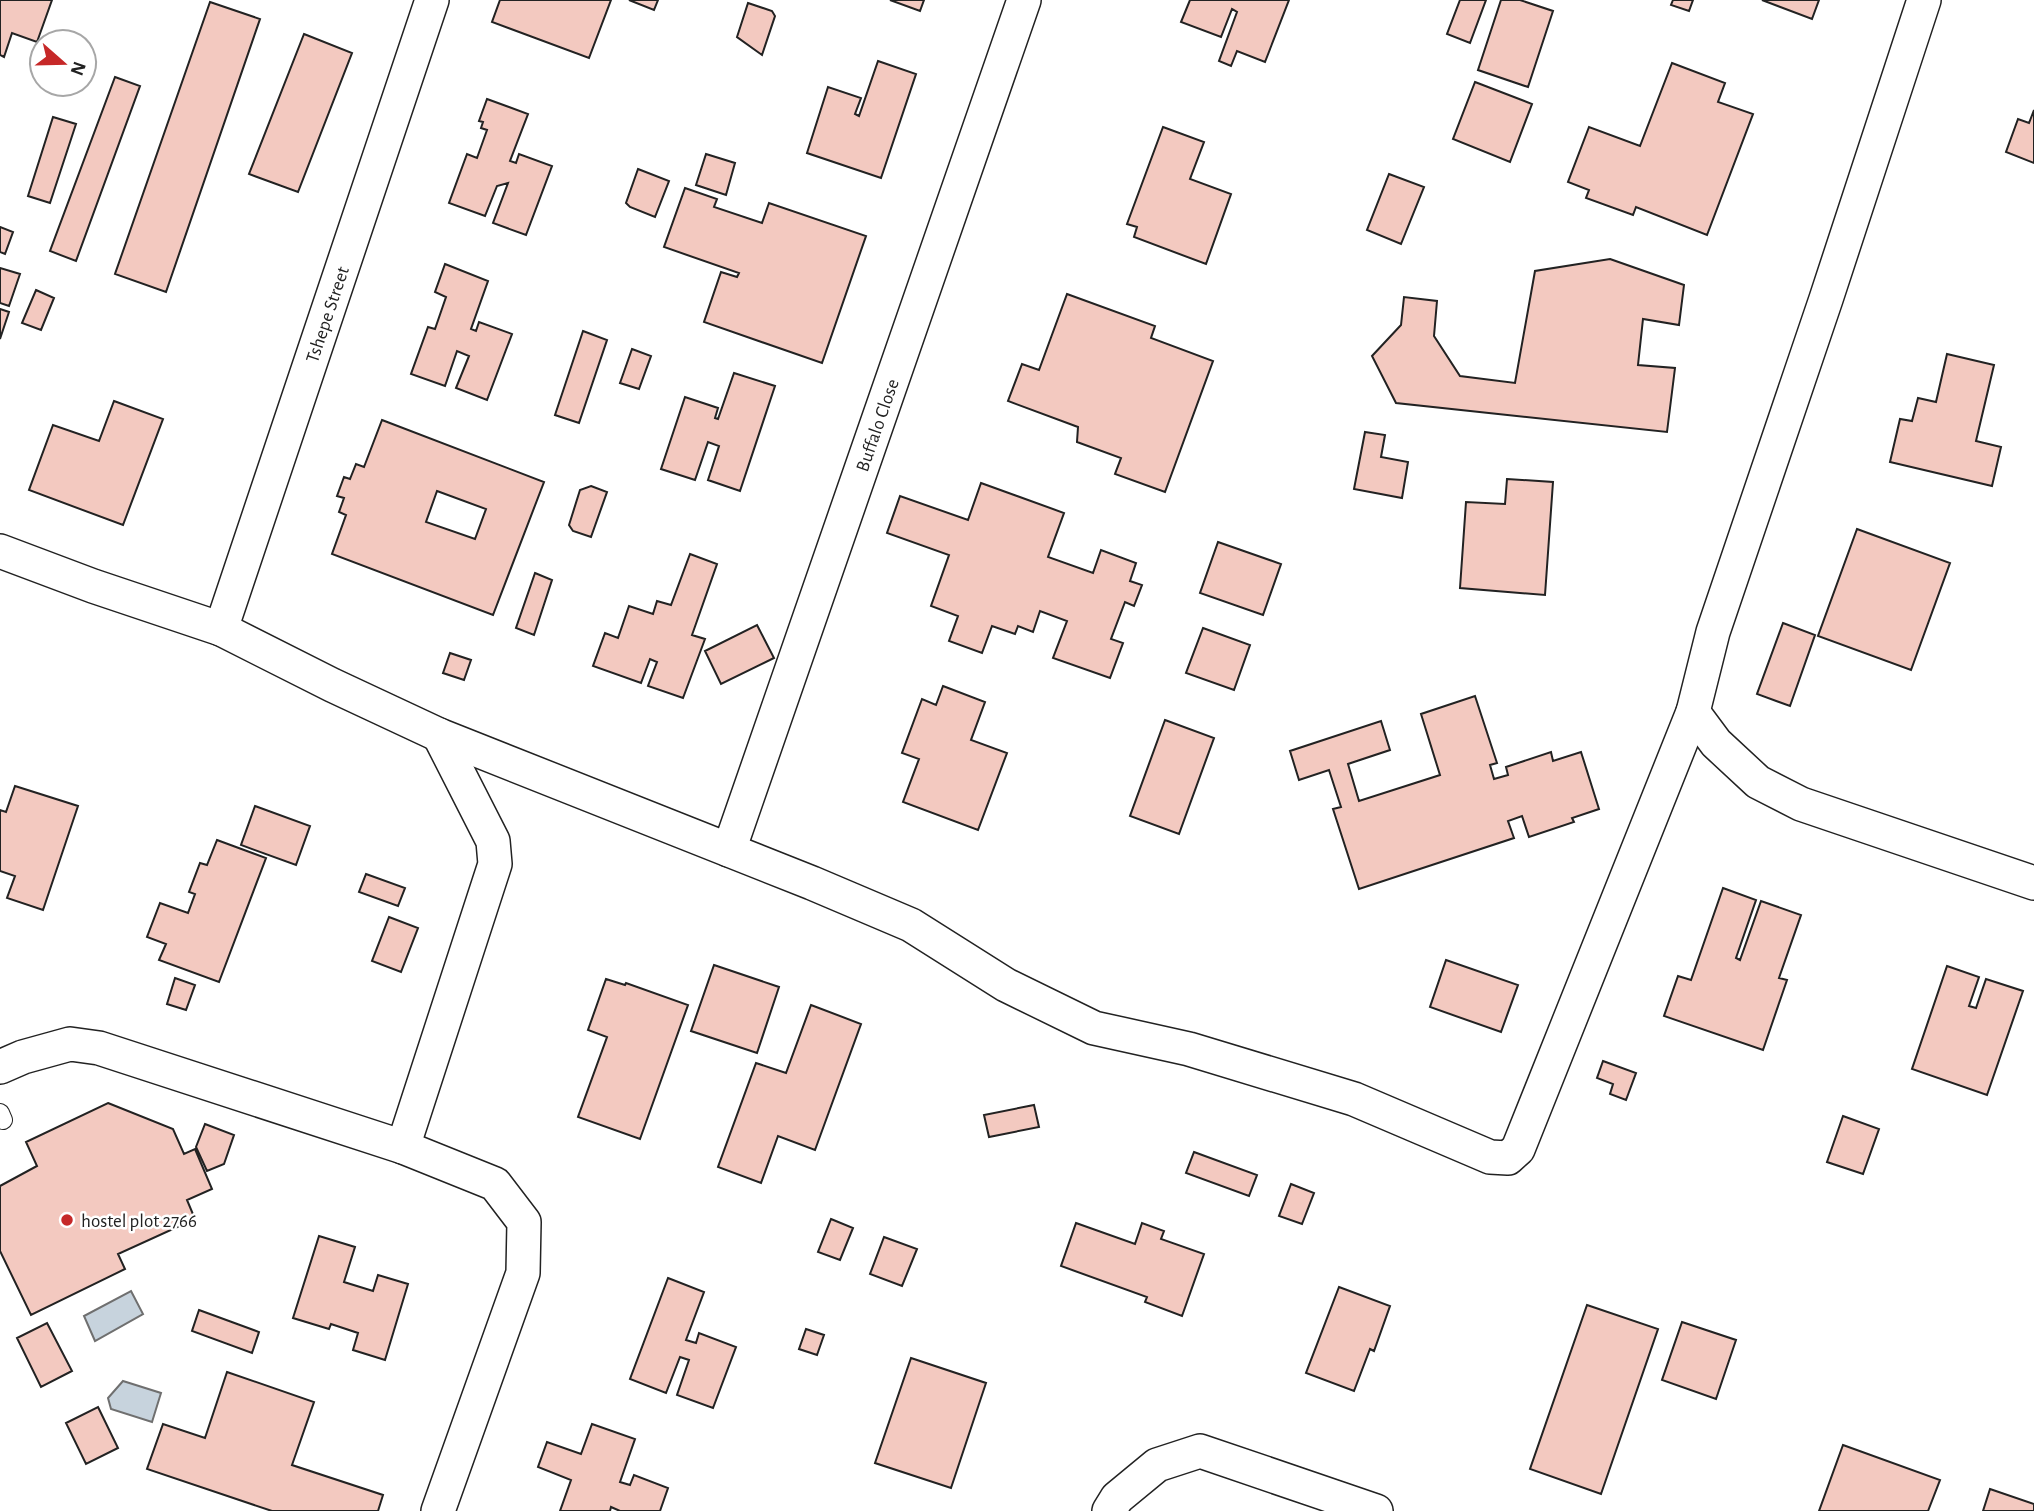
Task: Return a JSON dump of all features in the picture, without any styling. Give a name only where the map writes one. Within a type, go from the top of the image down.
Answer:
[{"type":"street","name":"Tshepe Street","points":[[221,629],[432,0]]},
{"type":"street","name":"Buffalo Close","points":[[729,850],[1024,0]]},
{"type":"street","points":[[0,551],[221,629],[439,735],[911,925],[1006,985],[1094,1028],[1189,1049],[1354,1099],[1490,1157],[1508,1158],[1518,1149],[1692,712],[1713,632],[1924,0]]},
{"type":"street","points":[[1692,712],[1716,743],[1758,782],[1801,804],[2034,883]]},
{"type":"street","points":[[403,1147],[495,864],[493,841],[439,735]]},
{"type":"street","points":[[0,1067],[70,1044],[92,1046],[403,1147],[495,1184],[524,1222],[523,1273],[438,1511]]},
{"type":"street","points":[[1109,1511],[1117,1498],[1157,1465],[1200,1451],[1376,1511]]},
{"type":"shaded area","points":[[131,1291],[143,1314],[95,1341],[84,1316]]},
{"type":"shaded area","points":[[123,1381],[161,1393],[152,1422],[111,1409],[108,1398]]},
{"type":"building","points":[[0,0],[52,0],[42,28],[28,28],[28,39],[12,33],[4,57],[0,55]]},
{"type":"building","points":[[500,0],[611,0],[589,58],[492,22]]},
{"type":"building","points":[[629,0],[658,0],[654,10]]},
{"type":"building","points":[[890,0],[924,0],[920,11]]},
{"type":"building","points":[[1190,0],[1289,0],[1265,62],[1237,51],[1231,66],[1219,61],[1237,12],[1232,9],[1221,37],[1181,22]]},
{"type":"building","points":[[1460,0],[1486,0],[1470,43],[1447,34]]},
{"type":"building","points":[[1501,0],[1520,0],[1553,11],[1528,87],[1478,70]]},
{"type":"building","points":[[1673,0],[1693,0],[1689,11],[1671,5]]},
{"type":"building","points":[[1762,0],[1819,0],[1812,19]]},
{"type":"building","points":[[210,2],[260,19],[166,292],[115,274]]},
{"type":"building","points":[[748,3],[772,11],[775,16],[762,55],[737,37]]},
{"type":"building","points":[[304,34],[352,53],[298,192],[249,174]]},
{"type":"building","points":[[878,61],[916,74],[881,178],[807,153],[828,87],[861,98],[855,114],[859,116]]},
{"type":"building","points":[[1672,63],[1725,83],[1718,102],[1753,114],[1707,235],[1636,207],[1633,215],[1586,198],[1589,190],[1568,182],[1589,127],[1640,146]]},
{"type":"building","points":[[115,77],[140,86],[76,261],[50,251]]},
{"type":"building","points":[[1475,82],[1532,104],[1510,162],[1453,139]]},
{"type":"building","points":[[487,99],[528,114],[510,161],[516,163],[519,154],[552,166],[526,235],[493,223],[508,183],[497,186],[485,216],[449,203],[467,154],[477,158],[487,130],[481,128],[483,122],[479,121]]},
{"type":"building","points":[[2034,110],[2034,163],[2006,152],[2018,119],[2029,123]]},
{"type":"building","points":[[53,117],[76,124],[50,203],[28,196]]},
{"type":"building","points":[[1163,127],[1204,142],[1190,179],[1231,194],[1206,264],[1134,237],[1137,227],[1127,224]]},
{"type":"building","points":[[706,154],[735,163],[726,195],[696,185]]},
{"type":"building","points":[[638,169],[669,181],[655,217],[626,203]]},
{"type":"building","points":[[1389,174],[1424,187],[1401,244],[1367,230]]},
{"type":"building","points":[[685,188],[717,199],[714,207],[762,223],[769,203],[866,236],[822,363],[704,322],[721,272],[737,277],[739,273],[664,247]]},
{"type":"building","points":[[0,227],[13,232],[5,254],[0,252]]},
{"type":"building","points":[[1610,259],[1684,285],[1679,325],[1643,319],[1638,365],[1675,368],[1667,432],[1396,403],[1372,356],[1401,325],[1404,297],[1437,301],[1434,336],[1460,376],[1515,383],[1535,271]]},
{"type":"building","points":[[445,264],[488,281],[471,329],[476,331],[479,322],[512,334],[487,400],[456,388],[469,356],[457,351],[445,386],[411,374],[428,327],[435,329],[446,297],[435,292]]},
{"type":"building","points":[[0,268],[20,274],[9,306],[0,303]]},
{"type":"building","points":[[36,290],[54,298],[41,330],[22,323]]},
{"type":"building","points":[[1067,294],[1155,326],[1151,338],[1213,361],[1165,492],[1115,474],[1121,458],[1077,442],[1078,427],[1008,401],[1022,364],[1039,370]]},
{"type":"building","points":[[0,309],[9,312],[0,339]]},
{"type":"building","points":[[583,331],[607,340],[579,423],[555,415]]},
{"type":"building","points":[[632,349],[651,356],[639,389],[620,383]]},
{"type":"building","points":[[1947,354],[1994,365],[1976,441],[2001,447],[1992,486],[1890,462],[1900,419],[1912,421],[1918,398],[1936,402]]},
{"type":"building","points":[[734,373],[775,386],[740,491],[708,480],[719,446],[708,442],[695,480],[661,469],[685,397],[718,408],[715,418],[718,419]]},
{"type":"building","points":[[114,401],[163,419],[123,525],[29,490],[53,425],[99,441]]},
{"type":"building","points":[[382,420],[544,482],[493,615],[332,554],[346,515],[339,512],[344,498],[337,496],[344,477],[350,479],[356,464],[364,467]],"holes":[[[437,491],[486,509],[475,539],[426,522]]]},
{"type":"building","points":[[1365,432],[1385,435],[1381,457],[1408,462],[1402,498],[1354,489]]},
{"type":"building","points":[[1507,479],[1553,482],[1545,595],[1460,588],[1466,502],[1505,504]]},
{"type":"building","points":[[981,483],[1064,513],[1048,557],[1093,573],[1101,550],[1136,563],[1130,581],[1142,585],[1134,606],[1125,602],[1111,639],[1123,643],[1110,678],[1053,658],[1067,621],[1040,611],[1033,632],[1018,626],[1015,634],[992,626],[982,653],[949,641],[958,616],[931,606],[949,555],[887,533],[900,496],[968,520]]},
{"type":"building","points":[[591,486],[607,492],[591,537],[573,531],[569,525],[580,490]]},
{"type":"building","points":[[1857,529],[1950,563],[1911,670],[1818,636]]},
{"type":"building","points":[[1218,542],[1281,564],[1263,615],[1200,593]]},
{"type":"building","points":[[690,554],[717,564],[692,635],[705,639],[683,698],[648,686],[657,662],[650,659],[641,683],[593,666],[605,633],[618,638],[629,606],[653,614],[657,601],[671,605]]},
{"type":"building","points":[[535,573],[552,580],[534,635],[516,628]]},
{"type":"building","points":[[1783,623],[1815,635],[1790,706],[1757,694]]},
{"type":"building","points":[[757,625],[774,658],[721,684],[705,651]]},
{"type":"building","points":[[1203,628],[1250,645],[1234,690],[1186,673]]},
{"type":"building","points":[[450,653],[471,660],[464,680],[443,673]]},
{"type":"building","points":[[943,686],[985,702],[971,740],[1007,753],[978,830],[903,802],[919,759],[902,753],[922,699],[936,705]]},
{"type":"building","points":[[1475,696],[1497,763],[1490,765],[1494,779],[1508,775],[1506,767],[1551,752],[1553,761],[1581,752],[1599,809],[1572,818],[1574,822],[1529,837],[1522,816],[1508,821],[1514,838],[1359,889],[1333,809],[1341,807],[1329,770],[1299,780],[1290,751],[1381,721],[1390,750],[1348,764],[1359,801],[1440,775],[1421,714]]},
{"type":"building","points":[[1165,720],[1214,738],[1179,834],[1130,816]]},
{"type":"building","points":[[15,786],[78,806],[43,910],[7,898],[15,876],[0,871],[0,810],[6,812]]},
{"type":"building","points":[[255,806],[310,826],[296,865],[241,845]]},
{"type":"building","points":[[217,840],[266,858],[219,982],[159,960],[166,944],[147,937],[160,903],[188,913],[195,894],[189,892],[200,863],[207,865]]},
{"type":"building","points":[[366,874],[405,888],[398,906],[359,892]]},
{"type":"building","points":[[1723,888],[1756,900],[1736,958],[1740,960],[1761,901],[1801,915],[1779,978],[1787,980],[1763,1050],[1664,1016],[1678,976],[1691,980]]},
{"type":"building","points":[[389,917],[418,928],[401,972],[372,961]]},
{"type":"building","points":[[1446,960],[1518,985],[1501,1032],[1430,1007]]},
{"type":"building","points":[[714,965],[779,987],[757,1053],[691,1031]]},
{"type":"building","points":[[1947,966],[1979,977],[1969,1006],[1976,1008],[1986,979],[2023,991],[1987,1095],[1912,1069]]},
{"type":"building","points":[[175,978],[195,985],[186,1010],[167,1004]]},
{"type":"building","points":[[606,979],[625,985],[626,983],[688,1005],[640,1139],[578,1117],[607,1037],[588,1030]]},
{"type":"building","points":[[811,1005],[861,1024],[815,1150],[778,1136],[761,1183],[718,1167],[756,1063],[786,1073]]},
{"type":"building","points":[[1603,1061],[1636,1073],[1626,1100],[1610,1094],[1613,1084],[1597,1078]]},
{"type":"building","points":[[108,1103],[173,1129],[184,1154],[195,1149],[212,1189],[187,1200],[195,1219],[118,1254],[125,1269],[31,1315],[0,1251],[0,1186],[37,1166],[26,1142]]},
{"type":"building","points":[[1034,1105],[1039,1127],[989,1137],[984,1115]]},
{"type":"building","points":[[1843,1116],[1879,1129],[1863,1174],[1827,1162]]},
{"type":"building","points":[[205,1124],[234,1135],[224,1164],[207,1171],[196,1147]]},
{"type":"building","points":[[1194,1152],[1257,1175],[1249,1196],[1186,1173]]},
{"type":"building","points":[[1291,1184],[1314,1193],[1302,1224],[1279,1216]]},
{"type":"building","points":[[831,1219],[853,1228],[840,1260],[818,1252]]},
{"type":"building","points":[[1076,1223],[1135,1244],[1142,1223],[1164,1231],[1161,1239],[1204,1254],[1182,1316],[1145,1302],[1147,1297],[1061,1266]]},
{"type":"building","points":[[319,1236],[355,1247],[344,1282],[373,1291],[378,1275],[408,1284],[385,1360],[353,1350],[358,1333],[331,1324],[329,1329],[293,1318]]},
{"type":"building","points":[[884,1237],[917,1249],[902,1286],[870,1274]]},
{"type":"building","points":[[668,1278],[704,1292],[686,1340],[696,1343],[699,1333],[736,1347],[713,1408],[677,1395],[689,1360],[680,1357],[666,1393],[630,1379]]},
{"type":"building","points":[[1339,1287],[1390,1306],[1374,1351],[1370,1349],[1354,1391],[1306,1373]]},
{"type":"building","points":[[1587,1305],[1658,1329],[1601,1494],[1530,1469]]},
{"type":"building","points":[[199,1310],[259,1332],[252,1353],[192,1331]]},
{"type":"building","points":[[1682,1322],[1736,1340],[1716,1399],[1662,1380]]},
{"type":"building","points":[[47,1323],[72,1371],[41,1387],[17,1338]]},
{"type":"building","points":[[806,1329],[824,1335],[817,1355],[799,1349]]},
{"type":"building","points":[[911,1358],[986,1383],[951,1488],[875,1463]]},
{"type":"building","points":[[227,1372],[314,1402],[292,1465],[383,1495],[378,1511],[272,1511],[147,1469],[163,1424],[205,1438]]},
{"type":"building","points":[[98,1407],[118,1448],[86,1464],[66,1423]]},
{"type":"building","points":[[592,1424],[635,1439],[620,1482],[630,1485],[634,1475],[668,1488],[660,1511],[620,1511],[611,1507],[610,1511],[560,1511],[571,1480],[538,1467],[547,1442],[581,1454]]},
{"type":"building","points":[[1843,1445],[1940,1480],[1928,1511],[1819,1511]]},
{"type":"building","points":[[1990,1489],[2034,1504],[2034,1511],[1983,1511]]},
{"type":"place","name":"hostel plot 2766","points":[[67,1220]]}]
